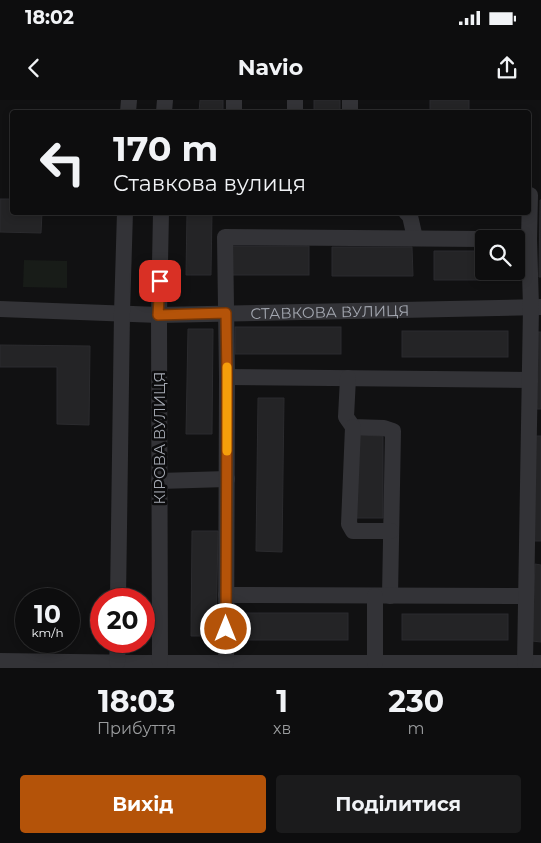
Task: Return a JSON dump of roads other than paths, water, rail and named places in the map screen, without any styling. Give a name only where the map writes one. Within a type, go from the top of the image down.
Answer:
[{"type":"street","points":[[118,588],[125,215]]},
{"type":"street","name":"КІРОВА ВУЛИЦЯ","points":[[160,663],[158,315],[161,215]]},
{"type":"street","points":[[409,215],[415,238]]},
{"type":"street","points":[[524,230],[527,215]]},
{"type":"street","points":[[226,663],[227,377],[225,238],[475,239]]},
{"type":"street","points":[[0,661],[118,662],[143,665],[160,663],[533,663],[526,596],[530,380],[536,307],[525,249]]},
{"type":"street","name":"СТАВКОВА ВУЛИЦЯ","points":[[0,309],[158,315],[536,307]]},
{"type":"street","points":[[227,377],[530,380]]},
{"type":"street","points":[[348,378],[346,417],[353,427],[349,524],[353,532],[391,531]]},
{"type":"street","points":[[353,427],[384,428],[393,431],[391,531],[375,663]]},
{"type":"street","points":[[159,481],[227,479]]},
{"type":"street","points":[[226,595],[526,596]]},
{"type":"street","points":[[118,653],[118,662]]}]
